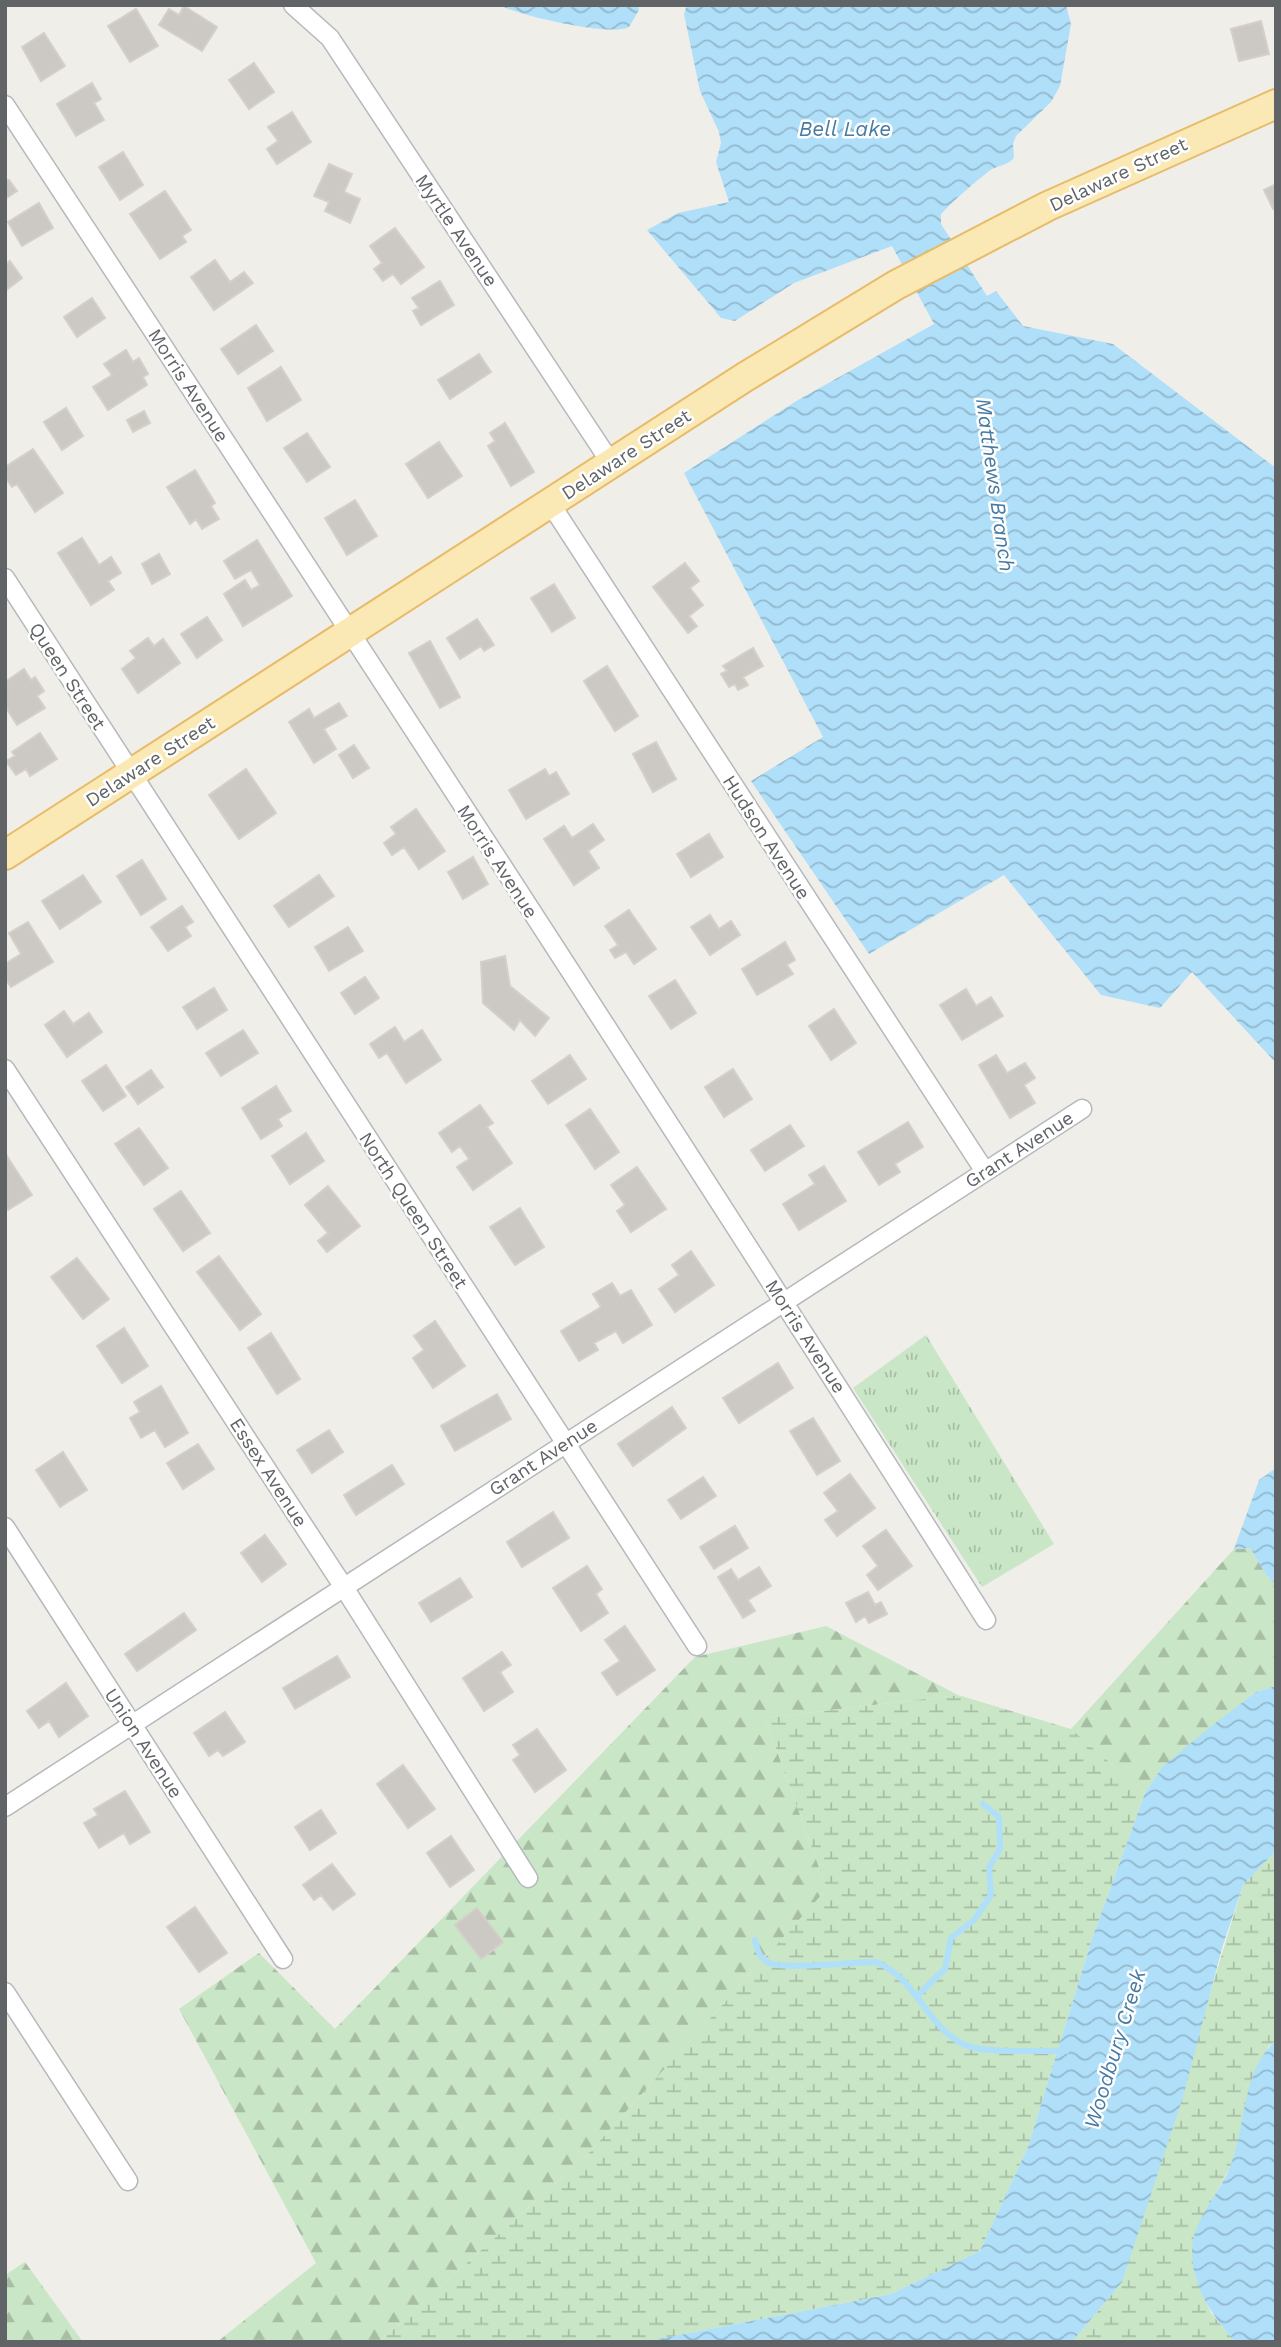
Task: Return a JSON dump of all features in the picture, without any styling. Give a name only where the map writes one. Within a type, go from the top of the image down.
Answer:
[{"type":"main road","name":"Delaware Street","points":[[5,855],[611,463],[896,285],[1048,206],[1276,104]]},
{"type":"street","name":"Myrtle Avenue","points":[[293,5],[330,38],[611,463]]},
{"type":"street","name":"Morris Avenue","points":[[5,105],[351,631],[785,1301],[986,1620]]},
{"type":"street","name":"Hudson Avenue","points":[[550,503],[984,1170]]},
{"type":"street","name":"Queen Street","points":[[5,578],[132,773]]},
{"type":"street","name":"North Queen Street","points":[[132,773],[697,1646]]},
{"type":"street","name":"Essex Avenue","points":[[5,1069],[345,1589],[528,1878]]},
{"type":"street","name":"Grant Avenue","points":[[5,1807],[345,1589],[984,1170],[1082,1109]]},
{"type":"street","name":"Union Avenue","points":[[5,1527],[284,1959]]},
{"type":"street","points":[[5,1992],[128,2181]]},
{"type":"green space","points":[[926,1335],[1054,1544],[982,1587],[853,1388]]},
{"type":"green space","points":[[1250,1548],[1267,1576],[1276,1585],[1276,1686],[1256,1692],[1162,1767],[1145,1793],[1071,1729],[1234,1549]]},
{"type":"green space","points":[[826,1626],[958,1695],[765,1718],[827,1889],[586,2156],[379,2342],[217,2342],[316,2263],[179,2009],[259,1953],[335,2029],[695,1657]]},
{"type":"green space","points":[[958,1695],[1071,1729],[1145,1793],[1092,1939],[1028,2147],[980,2251],[891,2294],[643,2342],[379,2342],[586,2156],[827,1889],[765,1718]]},
{"type":"green space","points":[[1276,1851],[1276,2040],[1268,2047],[1231,2165],[1197,2229],[1195,2277],[1211,2313],[1235,2342],[1072,2342],[1122,2282],[1243,1885]]},
{"type":"green space","points":[[25,2262],[83,2342],[5,2342],[5,2275]]},
{"type":"water","points":[[499,5],[638,5],[639,10],[629,27],[603,29],[544,19]]},
{"type":"water","points":[[687,5],[1066,5],[1071,24],[1060,86],[1051,102],[1016,136],[1013,144],[1014,158],[989,171],[958,197],[941,214],[941,224],[987,296],[996,291],[1023,326],[1113,344],[1276,468],[1276,1063],[1192,972],[1160,1008],[1101,995],[1004,875],[869,954],[751,781],[823,737],[684,473],[798,400],[934,324],[892,246],[794,283],[735,321],[721,318],[647,230],[678,213],[729,202],[716,162],[721,143],[719,132],[700,91],[684,14]]},
{"type":"water","points":[[1276,1468],[1276,1585],[1267,1576],[1250,1548],[1234,1549],[1259,1480]]},
{"type":"water","name":"Woodbury Creek","points":[[1276,1686],[1276,1851],[1243,1885],[1222,1948],[1183,2097],[1122,2282],[1072,2342],[643,2342],[891,2294],[980,2251],[1028,2147],[1092,1939],[1145,1793],[1162,1767],[1209,1728],[1256,1692]]},
{"type":"water","points":[[1276,2040],[1276,2342],[1235,2342],[1219,2322],[1200,2290],[1193,2265],[1193,2241],[1201,2218],[1231,2164],[1256,2067]]},
{"type":"building","points":[[184,6],[217,27],[202,51],[159,25],[169,9],[179,15]]},
{"type":"building","points":[[136,9],[158,46],[130,62],[108,26]]},
{"type":"building","points":[[1261,21],[1269,54],[1239,61],[1231,29]]},
{"type":"building","points":[[44,33],[65,66],[41,81],[22,47]]},
{"type":"building","points":[[254,63],[274,92],[249,109],[229,80]]},
{"type":"building","points":[[92,83],[101,99],[94,103],[104,120],[76,136],[57,104]]},
{"type":"building","points":[[292,112],[311,142],[277,164],[267,149],[278,141],[268,127]]},
{"type":"building","points":[[123,152],[143,185],[120,200],[99,167]]},
{"type":"building","points":[[329,164],[352,174],[344,192],[360,199],[350,223],[325,211],[329,202],[314,196]]},
{"type":"building","points":[[5,180],[9,180],[17,191],[5,199]]},
{"type":"building","points":[[1276,184],[1276,208],[1273,209],[1264,190]]},
{"type":"building","points":[[165,191],[191,230],[182,236],[186,242],[160,259],[130,214]]},
{"type":"building","points":[[39,203],[53,228],[22,246],[8,222]]},
{"type":"building","points":[[395,228],[424,267],[401,284],[393,274],[383,281],[374,269],[382,263],[370,246]]},
{"type":"building","points":[[215,260],[230,282],[244,272],[253,283],[214,310],[191,277]]},
{"type":"building","points":[[10,261],[22,278],[5,291],[5,265]]},
{"type":"building","points":[[440,281],[454,305],[421,325],[413,311],[419,308],[412,298]]},
{"type":"building","points":[[92,298],[105,318],[77,337],[64,317]]},
{"type":"building","points":[[256,325],[273,351],[238,374],[221,349]]},
{"type":"building","points":[[126,350],[133,362],[139,358],[148,374],[143,377],[147,385],[108,410],[93,387],[112,375],[104,364]]},
{"type":"building","points":[[479,354],[491,372],[450,399],[438,380]]},
{"type":"building","points":[[281,367],[301,400],[267,421],[248,388]]},
{"type":"building","points":[[66,408],[83,436],[62,450],[44,422]]},
{"type":"building","points":[[144,411],[150,423],[133,432],[127,420]]},
{"type":"building","points":[[505,423],[534,472],[511,486],[488,446],[495,441],[490,433]]},
{"type":"building","points":[[307,433],[330,467],[307,482],[284,448]]},
{"type":"building","points":[[439,442],[462,476],[428,498],[406,464]]},
{"type":"building","points":[[33,449],[63,493],[35,512],[17,484],[12,487],[5,477],[5,467]]},
{"type":"building","points":[[195,470],[215,503],[211,506],[219,519],[202,529],[196,519],[190,524],[167,487]]},
{"type":"building","points":[[355,500],[377,536],[347,555],[325,518]]},
{"type":"building","points":[[82,538],[99,565],[111,557],[121,573],[108,581],[114,590],[91,605],[58,553]]},
{"type":"building","points":[[257,540],[292,596],[243,626],[224,594],[245,580],[251,590],[260,585],[251,570],[235,579],[224,561]]},
{"type":"building","points":[[159,554],[170,574],[152,584],[142,564]]},
{"type":"building","points":[[685,563],[699,581],[690,588],[703,605],[689,616],[697,626],[688,633],[653,587]]},
{"type":"building","points":[[554,584],[575,618],[552,632],[531,598]]},
{"type":"building","points":[[207,617],[222,640],[197,658],[181,634]]},
{"type":"building","points":[[477,619],[494,645],[484,651],[481,646],[460,659],[447,638]]},
{"type":"building","points":[[148,638],[154,646],[163,639],[180,663],[138,693],[122,669],[136,658],[130,651]]},
{"type":"building","points":[[430,641],[460,697],[440,708],[409,653]]},
{"type":"building","points":[[753,648],[763,666],[743,677],[748,685],[738,690],[735,684],[729,687],[721,674],[727,671],[723,666]]},
{"type":"building","points":[[607,666],[638,716],[615,731],[584,681]]},
{"type":"building","points":[[24,669],[31,680],[35,677],[44,691],[37,696],[45,708],[17,725],[5,706],[5,682]]},
{"type":"building","points":[[339,703],[347,716],[324,729],[336,749],[314,763],[289,722],[309,709],[314,718]]},
{"type":"building","points":[[40,733],[57,759],[30,776],[26,769],[16,775],[6,761],[15,756],[12,752]]},
{"type":"building","points":[[656,742],[676,779],[653,792],[633,754]]},
{"type":"building","points":[[354,745],[369,768],[353,778],[339,755]]},
{"type":"building","points":[[246,769],[276,813],[239,839],[209,795]]},
{"type":"building","points":[[545,769],[549,776],[556,772],[569,794],[526,819],[509,790]]},
{"type":"building","points":[[416,809],[445,851],[419,869],[404,847],[392,855],[384,843],[396,834],[391,827]]},
{"type":"building","points":[[593,824],[604,840],[588,851],[599,868],[574,885],[544,839],[564,826],[572,838]]},
{"type":"building","points":[[709,834],[723,857],[691,877],[677,854]]},
{"type":"building","points":[[473,857],[488,884],[463,899],[448,872]]},
{"type":"building","points":[[142,860],[166,899],[141,915],[117,876]]},
{"type":"building","points":[[83,875],[101,902],[60,929],[42,901]]},
{"type":"building","points":[[319,875],[334,896],[289,927],[274,906]]},
{"type":"building","points":[[182,906],[193,922],[185,927],[191,936],[168,951],[151,927]]},
{"type":"building","points":[[629,910],[656,949],[634,964],[626,952],[615,958],[610,950],[618,945],[605,926]]},
{"type":"building","points":[[710,915],[719,929],[731,921],[740,935],[710,955],[691,927]]},
{"type":"building","points":[[28,922],[53,962],[11,987],[5,978],[5,964],[21,954],[9,933]]},
{"type":"building","points":[[348,927],[363,951],[329,971],[315,947]]},
{"type":"building","points":[[785,942],[795,960],[787,965],[793,974],[757,995],[742,969]]},
{"type":"building","points":[[505,956],[510,986],[549,1018],[535,1036],[520,1020],[514,1030],[483,1003],[481,962]]},
{"type":"building","points":[[365,977],[379,998],[355,1014],[341,993]]},
{"type":"building","points":[[675,980],[696,1013],[671,1029],[649,996]]},
{"type":"building","points":[[214,988],[227,1010],[197,1029],[183,1007]]},
{"type":"building","points":[[966,989],[976,1006],[991,997],[1003,1016],[962,1040],[940,1005]]},
{"type":"building","points":[[834,1009],[856,1043],[831,1060],[809,1026]]},
{"type":"building","points":[[64,1011],[73,1024],[89,1013],[102,1032],[67,1057],[45,1025]]},
{"type":"building","points":[[395,1027],[404,1042],[422,1030],[441,1060],[406,1083],[387,1053],[379,1058],[370,1044]]},
{"type":"building","points":[[243,1030],[258,1053],[221,1076],[206,1053]]},
{"type":"building","points":[[570,1055],[586,1079],[548,1104],[532,1081]]},
{"type":"building","points":[[996,1055],[1007,1073],[1025,1063],[1035,1078],[1024,1085],[1035,1103],[1010,1118],[979,1065]]},
{"type":"building","points":[[106,1065],[126,1096],[103,1111],[82,1081]]},
{"type":"building","points":[[733,1069],[752,1099],[724,1117],[705,1087]]},
{"type":"building","points":[[151,1070],[163,1087],[138,1104],[126,1087]]},
{"type":"building","points":[[276,1086],[291,1111],[278,1119],[282,1126],[261,1139],[242,1108]]},
{"type":"building","points":[[480,1105],[493,1123],[487,1127],[512,1163],[473,1190],[457,1167],[469,1159],[460,1146],[452,1152],[439,1133]]},
{"type":"building","points":[[590,1109],[619,1152],[595,1169],[566,1125]]},
{"type":"building","points":[[908,1122],[923,1147],[895,1164],[900,1172],[879,1185],[858,1152]]},
{"type":"building","points":[[790,1125],[804,1146],[765,1171],[751,1150]]},
{"type":"building","points":[[139,1128],[168,1168],[144,1185],[115,1144]]},
{"type":"building","points":[[306,1133],[324,1161],[290,1184],[272,1156]]},
{"type":"building","points":[[5,1153],[32,1195],[8,1210],[5,1206]]},
{"type":"building","points":[[824,1166],[846,1201],[799,1230],[783,1204],[815,1184],[809,1175]]},
{"type":"building","points":[[637,1167],[666,1209],[631,1232],[617,1211],[625,1205],[611,1185]]},
{"type":"building","points":[[328,1186],[360,1226],[327,1252],[318,1241],[328,1233],[305,1205]]},
{"type":"building","points":[[181,1191],[210,1233],[183,1251],[154,1209]]},
{"type":"building","points":[[520,1208],[544,1247],[515,1265],[490,1227]]},
{"type":"building","points":[[691,1251],[714,1285],[675,1312],[659,1289],[679,1275],[672,1265]]},
{"type":"building","points":[[219,1256],[261,1314],[240,1330],[197,1272]]},
{"type":"building","points":[[77,1258],[109,1299],[83,1319],[51,1277]]},
{"type":"building","points":[[612,1283],[620,1296],[631,1290],[652,1325],[623,1343],[616,1331],[594,1343],[598,1350],[579,1361],[561,1331],[601,1307],[593,1294]]},
{"type":"building","points":[[435,1321],[465,1366],[433,1388],[413,1358],[424,1350],[414,1336]]},
{"type":"building","points":[[124,1328],[148,1366],[122,1383],[97,1346]]},
{"type":"building","points":[[271,1333],[300,1379],[277,1394],[248,1348]]},
{"type":"building","points":[[778,1363],[793,1388],[739,1423],[723,1398]]},
{"type":"building","points":[[161,1386],[188,1433],[165,1447],[155,1430],[141,1438],[130,1418],[140,1412],[134,1402]]},
{"type":"building","points":[[497,1394],[511,1419],[455,1451],[441,1426]]},
{"type":"building","points":[[672,1407],[686,1428],[633,1466],[618,1444]]},
{"type":"building","points":[[813,1418],[840,1461],[817,1475],[790,1431]]},
{"type":"building","points":[[329,1430],[343,1452],[312,1473],[297,1450]]},
{"type":"building","points":[[198,1444],[214,1469],[183,1489],[167,1463]]},
{"type":"building","points":[[63,1452],[87,1490],[60,1507],[36,1470]]},
{"type":"building","points":[[392,1465],[404,1484],[356,1515],[344,1495]]},
{"type":"building","points":[[850,1474],[875,1508],[837,1536],[825,1520],[838,1511],[824,1493]]},
{"type":"building","points":[[703,1477],[716,1496],[681,1519],[668,1500]]},
{"type":"building","points":[[553,1512],[569,1538],[522,1567],[507,1542]]},
{"type":"building","points":[[735,1526],[748,1548],[714,1569],[700,1547]]},
{"type":"building","points":[[886,1530],[912,1566],[878,1590],[867,1575],[878,1566],[863,1546]]},
{"type":"building","points":[[265,1535],[286,1564],[262,1582],[241,1553]]},
{"type":"building","points":[[587,1566],[602,1589],[596,1594],[608,1613],[581,1631],[553,1588]]},
{"type":"building","points":[[759,1567],[771,1586],[748,1600],[755,1611],[743,1618],[718,1577],[731,1569],[738,1580]]},
{"type":"building","points":[[460,1578],[472,1597],[431,1622],[419,1603]]},
{"type":"building","points":[[868,1592],[875,1605],[881,1602],[887,1614],[869,1623],[865,1616],[856,1622],[846,1603]]},
{"type":"building","points":[[184,1613],[196,1630],[137,1671],[125,1654]]},
{"type":"building","points":[[625,1626],[655,1670],[617,1695],[602,1673],[620,1661],[605,1640]]},
{"type":"building","points":[[502,1652],[511,1665],[500,1672],[513,1692],[484,1711],[463,1678]]},
{"type":"building","points":[[337,1656],[350,1677],[295,1709],[283,1688]]},
{"type":"building","points":[[66,1683],[88,1716],[59,1737],[49,1721],[39,1728],[27,1711]]},
{"type":"building","points":[[225,1712],[245,1742],[223,1756],[218,1750],[209,1756],[194,1733]]},
{"type":"building","points":[[537,1729],[566,1770],[535,1792],[513,1760],[520,1755],[513,1745]]},
{"type":"building","points":[[403,1765],[435,1809],[408,1828],[377,1784]]},
{"type":"building","points":[[125,1791],[150,1832],[130,1844],[124,1833],[99,1848],[84,1823],[98,1815],[94,1809]]},
{"type":"building","points":[[321,1810],[336,1833],[310,1850],[295,1827]]},
{"type":"building","points":[[451,1836],[474,1870],[450,1887],[427,1853]]},
{"type":"building","points":[[332,1864],[355,1894],[333,1910],[321,1895],[314,1900],[303,1885]]},
{"type":"building","points":[[195,1907],[227,1953],[199,1972],[167,1927]]},
{"type":"building","points":[[477,1908],[503,1942],[481,1959],[455,1925]]},
{"type":"waterway","points":[[917,1996],[945,1969],[951,1938],[974,1920],[991,1895],[989,1868],[1000,1849],[999,1817],[983,1804]]},
{"type":"waterway","points":[[755,1940],[763,1959],[778,1965],[876,1962],[901,1979],[940,2027],[965,2045],[999,2051],[1066,2051]]},
{"type":"water label","name":"Bell Lake","points":[[845,129]]},
{"type":"water label","name":"Matthews Branch","points":[[995,485]]}]
